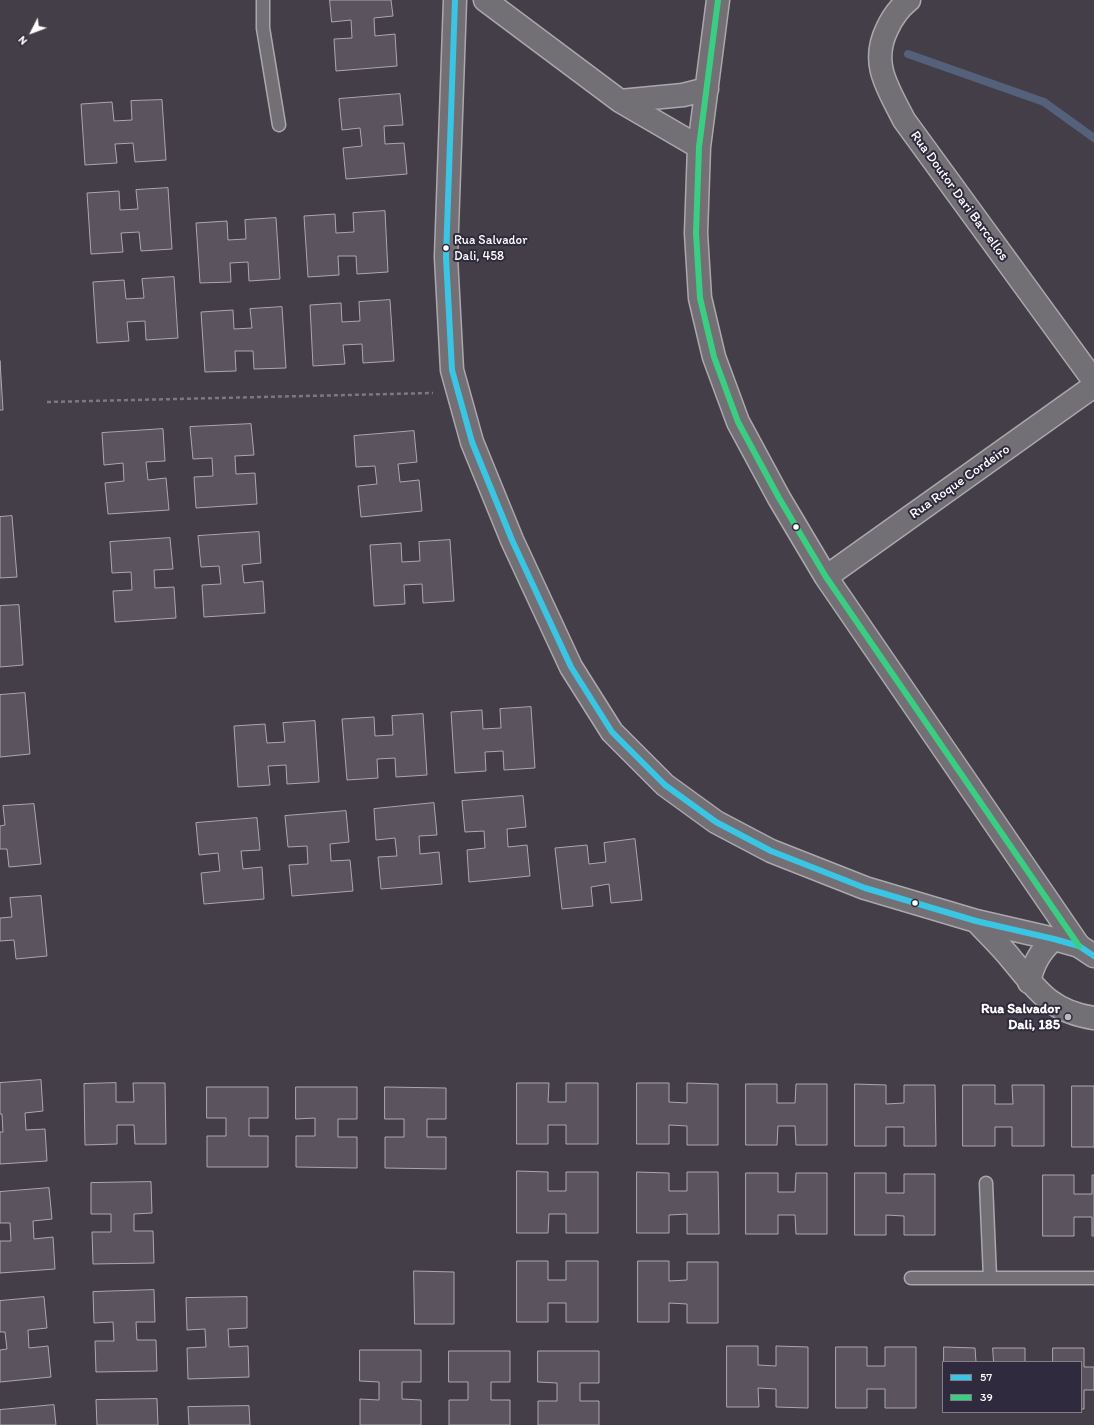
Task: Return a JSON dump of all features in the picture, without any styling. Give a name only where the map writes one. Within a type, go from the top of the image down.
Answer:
[{"type":"street","points":[[455,0],[446,257],[452,370],[472,442],[512,540],[571,667],[612,732],[665,785],[716,822],[771,851],[865,888],[976,922],[1054,938],[1086,951]]},
{"type":"street","points":[[485,0],[620,101],[699,147]]},
{"type":"street","points":[[718,0],[699,147],[696,234],[700,298],[714,357],[738,422],[779,498],[826,577],[1086,951]]},
{"type":"street","name":"Rua Doutor Dari Barcellos","points":[[909,0],[902,6],[891,21],[881,42],[879,57],[886,85],[904,120],[1094,381]]},
{"type":"street","points":[[620,101],[682,95],[707,89]]},
{"type":"street","name":"Rua Roque Cordeiro","points":[[826,577],[1094,386]]},
{"type":"street","points":[[976,922],[1001,947],[1042,996],[1056,1006],[1093,1017]]},
{"type":"street","points":[[1029,982],[1034,963],[1046,945],[1054,938]]},
{"type":"lane","points":[[262,0],[263,28],[279,125]]},
{"type":"lane","points":[[986,1183],[990,1278]]},
{"type":"lane","points":[[911,1278],[1094,1278]]},
{"type":"path","points":[[47,402],[458,392]]},
{"type":"building","points":[[330,0],[391,0],[393,16],[374,18],[375,36],[395,34],[397,66],[336,71],[334,39],[352,38],[351,20],[332,22]]},
{"type":"building","points":[[400,94],[403,125],[384,126],[385,144],[404,143],[407,174],[346,179],[343,148],[362,146],[360,128],[342,130],[339,99]]},
{"type":"building","points":[[162,100],[166,160],[135,162],[133,143],[115,144],[117,163],[85,165],[81,104],[112,102],[114,121],[132,120],[131,101]]},
{"type":"building","points":[[168,188],[172,249],[141,251],[139,232],[121,233],[123,252],[91,254],[87,193],[119,191],[120,210],[138,209],[136,190]]},
{"type":"building","points":[[385,211],[388,272],[357,274],[356,256],[338,256],[339,275],[308,277],[304,216],[335,214],[336,233],[354,232],[353,213]]},
{"type":"building","points":[[276,218],[280,279],[249,281],[248,262],[230,263],[231,282],[200,283],[196,223],[227,221],[228,240],[246,239],[245,220]]},
{"type":"building","points":[[174,277],[178,338],[146,340],[145,321],[127,322],[129,341],[97,343],[93,282],[124,280],[126,299],[144,298],[142,279]]},
{"type":"building","points":[[390,300],[394,361],[363,363],[362,344],[343,345],[345,364],[313,366],[310,305],[341,303],[342,322],[360,321],[359,302]]},
{"type":"building","points":[[282,307],[286,368],[254,369],[253,351],[235,351],[236,371],[205,372],[201,312],[233,310],[234,329],[252,328],[250,309]]},
{"type":"building","points":[[0,361],[3,410],[0,410]]},
{"type":"building","points":[[251,424],[254,455],[235,456],[236,474],[255,473],[257,504],[196,508],[194,477],[213,476],[212,458],[193,459],[190,427]]},
{"type":"building","points":[[163,429],[165,461],[146,462],[148,480],[166,478],[169,510],[108,514],[105,483],[124,481],[123,463],[104,465],[102,433]]},
{"type":"building","points":[[414,431],[417,462],[398,464],[400,482],[419,480],[422,511],[361,517],[358,486],[377,484],[375,466],[356,467],[354,436]]},
{"type":"building","points":[[12,516],[17,577],[0,578],[0,517]]},
{"type":"building","points":[[259,532],[261,563],[242,565],[244,583],[263,581],[265,613],[204,617],[202,585],[221,584],[219,566],[201,567],[198,536]]},
{"type":"building","points":[[170,538],[173,569],[154,570],[155,588],[174,587],[176,618],[115,622],[113,591],[132,590],[131,572],[112,573],[110,542]]},
{"type":"building","points":[[450,540],[454,601],[423,603],[422,584],[404,585],[405,604],[374,606],[370,545],[401,543],[402,562],[420,561],[419,542]]},
{"type":"building","points":[[19,605],[23,665],[0,667],[0,606]]},
{"type":"building","points":[[25,693],[30,754],[0,757],[0,695]]},
{"type":"building","points":[[531,707],[535,768],[504,770],[503,751],[485,752],[486,771],[455,773],[451,712],[482,710],[483,729],[501,728],[500,709]]},
{"type":"building","points":[[423,714],[427,775],[396,777],[395,758],[377,759],[378,778],[347,780],[342,719],[374,717],[375,736],[393,735],[392,716]]},
{"type":"building","points":[[315,721],[319,782],[287,784],[286,765],[268,766],[270,785],[238,787],[234,726],[265,724],[267,743],[285,742],[283,723]]},
{"type":"building","points":[[523,796],[526,827],[507,829],[508,847],[527,845],[530,876],[469,882],[467,850],[485,848],[484,831],[465,832],[462,801]]},
{"type":"building","points":[[434,803],[437,835],[419,836],[420,854],[439,852],[442,884],[381,889],[378,857],[397,856],[395,838],[376,840],[374,809]]},
{"type":"building","points":[[34,804],[41,864],[9,867],[7,849],[0,849],[0,826],[5,825],[3,806]]},
{"type":"building","points":[[346,811],[349,842],[330,844],[331,861],[350,860],[353,891],[292,896],[289,865],[308,864],[307,846],[288,847],[285,816]]},
{"type":"building","points":[[257,818],[260,850],[241,851],[243,869],[262,867],[264,899],[204,904],[201,873],[220,871],[218,853],[199,855],[196,823]]},
{"type":"building","points":[[635,839],[642,900],[611,903],[609,884],[591,887],[593,906],[562,909],[555,848],[587,845],[589,864],[606,862],[604,843]]},
{"type":"building","points":[[41,896],[47,956],[16,959],[14,940],[0,941],[0,918],[12,917],[10,898]]},
{"type":"building","points":[[41,1080],[43,1111],[25,1113],[26,1130],[45,1129],[47,1161],[0,1164],[0,1132],[3,1132],[2,1114],[0,1114],[0,1083]]},
{"type":"building","points":[[116,1083],[116,1102],[134,1102],[133,1083],[165,1083],[166,1144],[135,1144],[134,1125],[117,1125],[117,1144],[85,1145],[84,1084]]},
{"type":"building","points":[[517,1083],[549,1083],[548,1102],[566,1102],[566,1083],[598,1083],[598,1144],[566,1144],[566,1125],[548,1125],[548,1144],[517,1144]]},
{"type":"building","points":[[637,1083],[669,1083],[669,1102],[687,1103],[687,1083],[718,1084],[718,1145],[687,1145],[687,1126],[669,1125],[669,1144],[637,1144]]},
{"type":"building","points":[[746,1084],[777,1084],[777,1103],[795,1103],[796,1084],[827,1084],[827,1145],[796,1145],[795,1126],[778,1126],[777,1145],[746,1145]]},
{"type":"building","points":[[855,1084],[886,1085],[886,1104],[904,1103],[904,1085],[935,1085],[936,1146],[904,1146],[904,1127],[886,1127],[886,1146],[855,1146]]},
{"type":"building","points":[[963,1085],[995,1085],[995,1104],[1013,1104],[1012,1085],[1044,1085],[1044,1146],[1012,1146],[1012,1127],[995,1127],[995,1146],[963,1146]]},
{"type":"building","points":[[1072,1086],[1094,1086],[1094,1147],[1072,1147]]},
{"type":"building","points":[[207,1087],[268,1087],[268,1118],[249,1118],[249,1136],[268,1136],[268,1167],[207,1167],[207,1136],[226,1136],[226,1118],[207,1118]]},
{"type":"building","points":[[296,1087],[357,1087],[357,1119],[338,1119],[338,1137],[357,1137],[357,1168],[296,1167],[296,1136],[315,1136],[315,1118],[296,1119]]},
{"type":"building","points":[[385,1087],[446,1088],[446,1119],[427,1119],[427,1137],[446,1137],[446,1169],[385,1168],[385,1137],[404,1137],[404,1119],[385,1119]]},
{"type":"building","points":[[517,1171],[548,1172],[548,1191],[566,1191],[566,1172],[598,1172],[598,1233],[566,1233],[566,1214],[549,1214],[548,1233],[517,1233]]},
{"type":"building","points":[[637,1172],[669,1173],[669,1191],[687,1191],[687,1172],[718,1172],[719,1234],[687,1234],[687,1214],[669,1215],[669,1233],[637,1233]]},
{"type":"building","points":[[746,1173],[778,1173],[778,1192],[795,1192],[796,1173],[827,1173],[827,1234],[796,1234],[795,1215],[778,1215],[778,1234],[746,1234]]},
{"type":"building","points":[[855,1173],[886,1173],[886,1193],[904,1193],[904,1174],[935,1174],[935,1235],[904,1235],[904,1216],[886,1215],[886,1235],[855,1235]]},
{"type":"building","points":[[1043,1175],[1074,1175],[1074,1194],[1092,1194],[1092,1175],[1094,1175],[1094,1236],[1092,1236],[1092,1217],[1074,1217],[1074,1236],[1043,1236]]},
{"type":"building","points":[[151,1182],[152,1213],[134,1214],[134,1231],[153,1231],[154,1263],[93,1264],[92,1232],[111,1232],[111,1214],[91,1214],[91,1183]]},
{"type":"building","points":[[49,1188],[52,1219],[33,1221],[34,1239],[53,1237],[55,1269],[0,1273],[0,1241],[11,1241],[10,1223],[0,1223],[0,1192]]},
{"type":"building","points":[[517,1261],[548,1261],[548,1280],[566,1280],[566,1261],[598,1261],[598,1322],[566,1322],[566,1303],[548,1303],[548,1322],[517,1322]]},
{"type":"building","points":[[638,1261],[669,1261],[669,1281],[687,1280],[687,1262],[718,1262],[718,1323],[687,1323],[687,1304],[669,1303],[669,1322],[638,1322]]},
{"type":"building","points":[[414,1271],[454,1272],[454,1324],[415,1324]]},
{"type":"building","points":[[154,1290],[155,1322],[136,1322],[137,1340],[156,1340],[157,1371],[96,1372],[95,1341],[114,1341],[113,1322],[94,1323],[93,1292]]},
{"type":"building","points":[[44,1297],[47,1328],[28,1330],[29,1348],[48,1346],[51,1377],[0,1382],[0,1350],[7,1349],[5,1332],[0,1332],[0,1301]]},
{"type":"building","points":[[247,1297],[247,1328],[228,1329],[229,1347],[248,1346],[249,1377],[188,1379],[187,1348],[206,1347],[205,1329],[187,1330],[186,1298]]},
{"type":"building","points":[[727,1346],[758,1346],[758,1365],[776,1366],[776,1346],[808,1347],[808,1408],[776,1407],[776,1389],[758,1388],[759,1407],[727,1407]]},
{"type":"building","points":[[836,1347],[867,1347],[867,1366],[885,1366],[885,1347],[916,1347],[916,1408],[885,1408],[885,1389],[867,1389],[867,1408],[836,1408]]},
{"type":"building","points":[[944,1347],[975,1348],[976,1361],[944,1361]]},
{"type":"building","points":[[993,1348],[1025,1348],[1025,1361],[994,1361]]},
{"type":"building","points":[[1053,1348],[1084,1348],[1084,1367],[1094,1367],[1094,1390],[1084,1390],[1084,1409],[1082,1409],[1082,1361],[1053,1361]]},
{"type":"building","points":[[360,1350],[421,1350],[421,1382],[402,1382],[402,1399],[421,1400],[421,1425],[360,1425],[360,1399],[379,1400],[379,1382],[360,1381]]},
{"type":"building","points":[[449,1351],[510,1351],[510,1382],[491,1382],[491,1400],[510,1400],[510,1425],[449,1425],[449,1400],[468,1400],[468,1382],[449,1382]]},
{"type":"building","points":[[538,1351],[599,1351],[599,1383],[580,1383],[580,1401],[599,1401],[599,1425],[538,1425],[538,1401],[557,1401],[557,1383],[538,1382]]},
{"type":"building","points":[[157,1399],[158,1425],[97,1425],[96,1400]]},
{"type":"building","points":[[54,1405],[56,1425],[0,1425],[0,1410]]},
{"type":"building","points":[[249,1406],[250,1425],[189,1425],[188,1407]]},
{"type":"waterway","points":[[908,54],[1044,102],[1094,138]]},
{"type":"transit line","name":"57","points":[[455,0],[446,257],[452,370],[472,442],[512,540],[571,667],[612,732],[665,785],[716,822],[771,851],[865,888],[976,921],[1079,946],[1094,956]]},
{"type":"transit line","name":"39","points":[[718,0],[699,147],[696,233],[700,298],[714,357],[738,422],[779,498],[826,577],[1079,946]]},
{"type":"place","name":"Rua Salvador Dali, 458","points":[[446,248]]},
{"type":"place","name":"Rua Salvador Dali, 185","points":[[1068,1017]]}]
